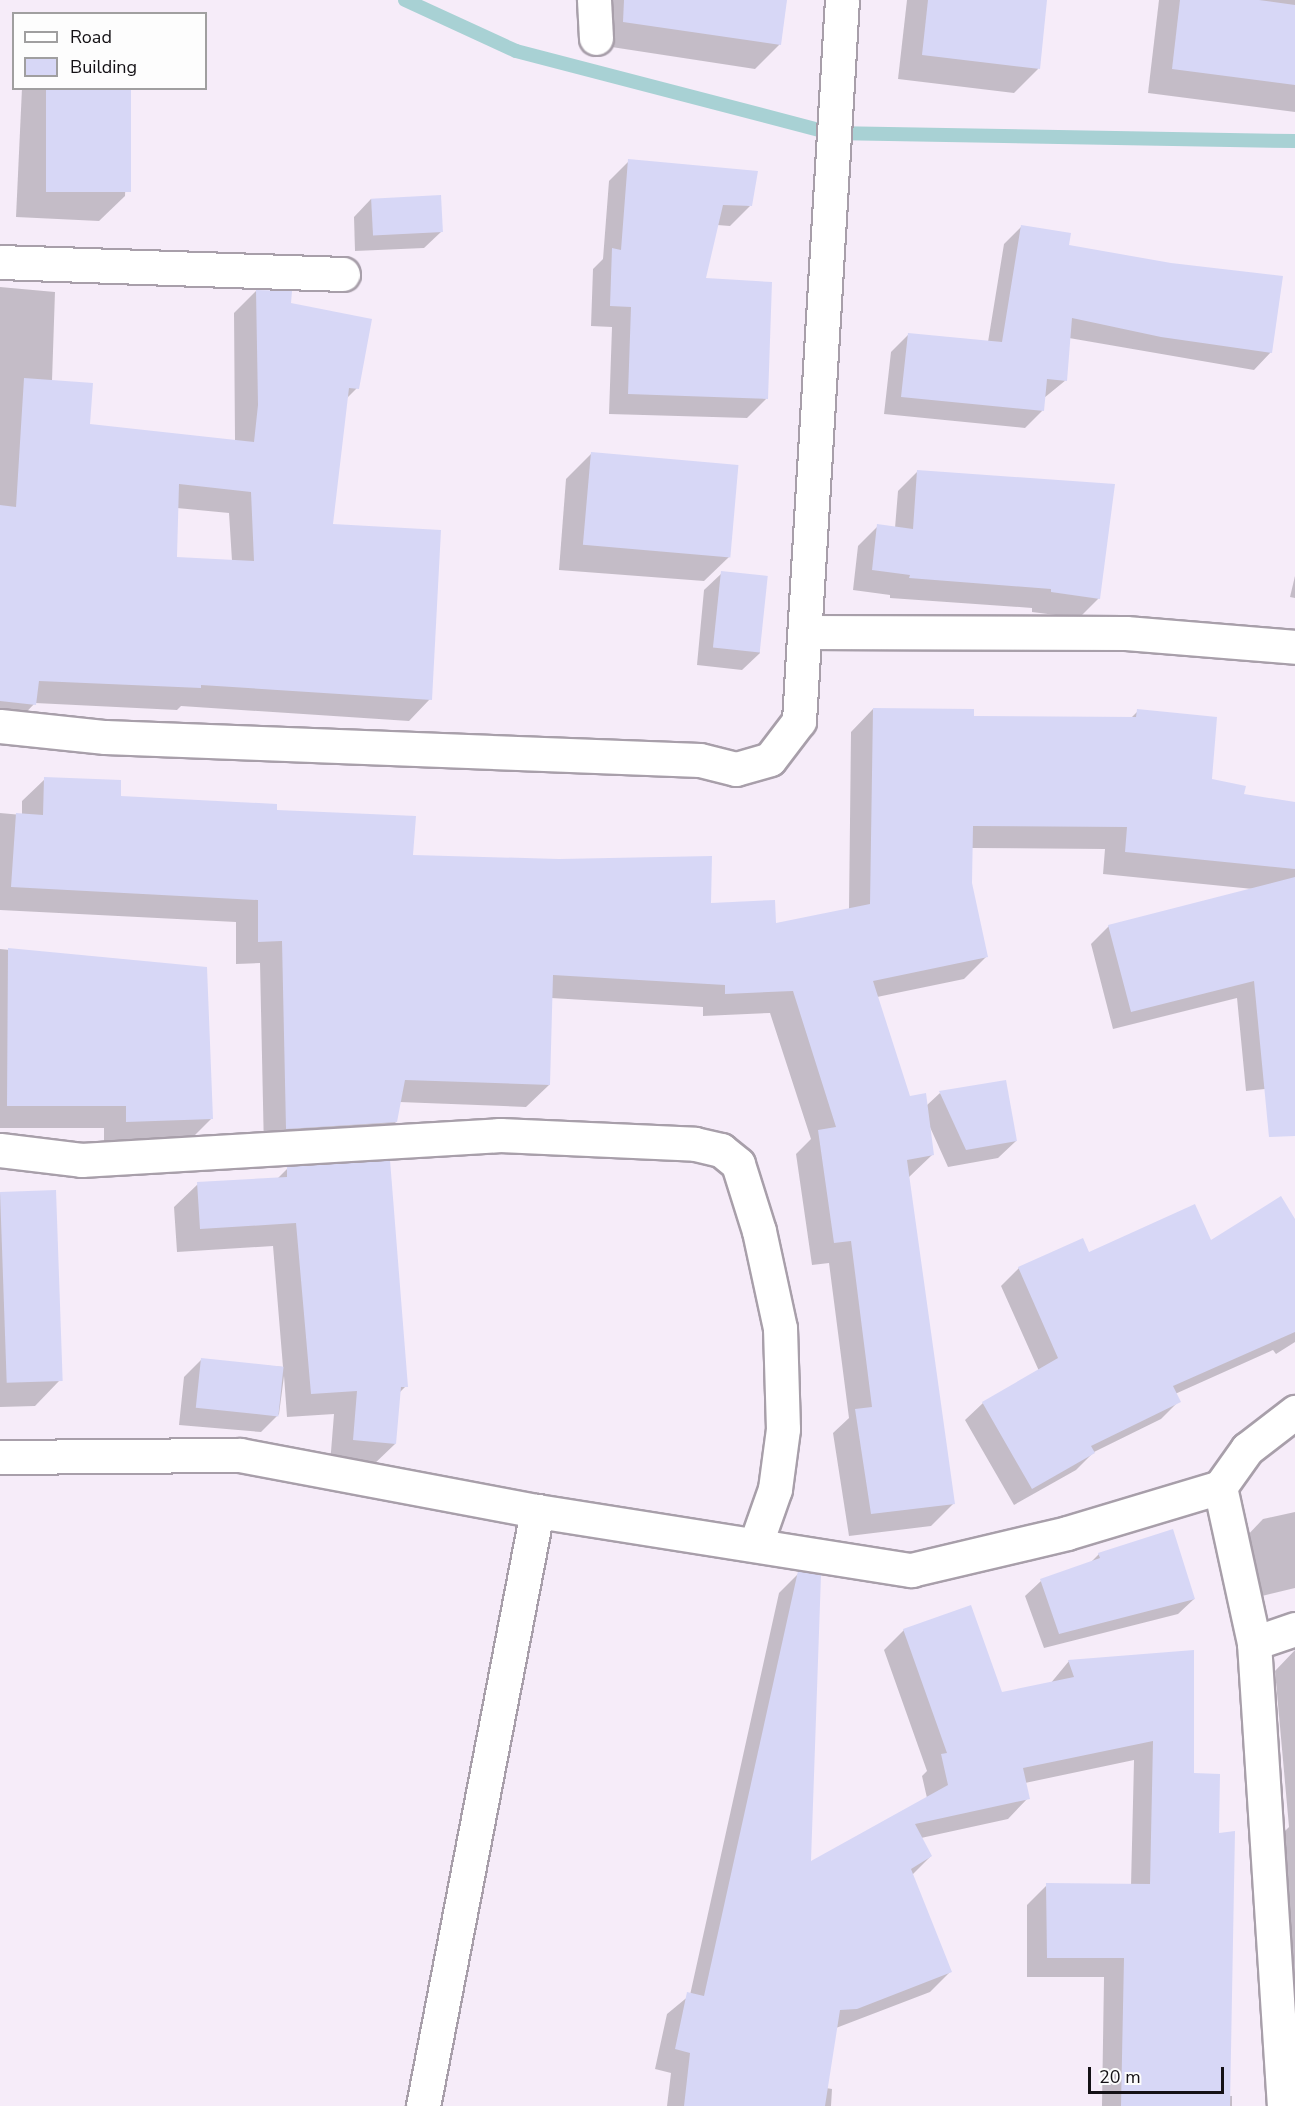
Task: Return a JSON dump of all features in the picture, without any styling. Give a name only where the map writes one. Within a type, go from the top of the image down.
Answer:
[{"type":"street","points":[[594,0],[596,38]]},
{"type":"street","points":[[0,726],[105,737],[700,760],[736,769],[770,759],[799,721],[807,632],[831,133],[842,0]]},
{"type":"street","points":[[0,262],[343,274]]},
{"type":"street","points":[[807,632],[1126,633],[1295,647]]},
{"type":"street","points":[[0,1150],[92,1160],[500,1135],[695,1144],[721,1150],[738,1164],[759,1231],[780,1328],[783,1429],[775,1489],[756,1544]]},
{"type":"street","points":[[0,1457],[240,1455],[537,1511],[911,1570],[1067,1533],[1220,1487],[1247,1449],[1295,1412]]},
{"type":"street","points":[[1220,1487],[1254,1642],[1284,2106]]},
{"type":"street","points":[[423,2106],[537,1511]]},
{"type":"street","points":[[1254,1642],[1295,1629]]},
{"type":"building","points":[[624,0],[787,0],[781,45],[623,22]]},
{"type":"building","points":[[928,0],[1047,0],[1040,69],[922,55]]},
{"type":"building","points":[[1180,0],[1259,0],[1295,5],[1295,85],[1172,69]]},
{"type":"building","points":[[46,90],[131,90],[131,192],[46,192]]},
{"type":"building","points":[[628,159],[758,171],[752,206],[723,205],[706,278],[772,282],[768,399],[628,394],[631,307],[610,306],[612,248],[621,250]]},
{"type":"building","points":[[441,195],[443,232],[373,236],[371,199]]},
{"type":"building","points":[[1021,225],[1071,233],[1069,245],[1171,263],[1283,276],[1272,353],[1161,337],[1072,318],[1067,381],[1047,379],[1044,411],[901,397],[908,333],[1002,342]]},
{"type":"building","points":[[256,290],[292,291],[291,303],[372,319],[359,389],[349,388],[333,524],[441,530],[432,700],[201,685],[201,688],[39,681],[36,705],[0,701],[0,505],[16,507],[24,378],[93,383],[90,424],[254,442],[258,405]],"holes":[[[179,484],[251,492],[254,561],[177,557]]]},
{"type":"building","points":[[591,452],[738,465],[730,558],[583,545]]},
{"type":"building","points":[[917,470],[1115,484],[1100,599],[1051,592],[1051,589],[909,578],[910,575],[872,570],[877,524],[913,529]]},
{"type":"building","points":[[721,571],[768,576],[760,652],[713,648]]},
{"type":"building","points":[[873,708],[974,709],[974,716],[1136,717],[1137,709],[1217,717],[1212,779],[1246,786],[1244,794],[1295,802],[1295,869],[1125,852],[1127,827],[973,826],[972,883],[988,957],[873,981],[910,1096],[926,1093],[934,1155],[907,1160],[955,1504],[871,1514],[855,1409],[872,1407],[851,1241],[834,1243],[818,1130],[836,1127],[793,991],[725,994],[725,985],[553,975],[550,1085],[405,1080],[397,1122],[286,1129],[282,941],[258,942],[258,900],[11,887],[16,813],[43,815],[44,777],[121,780],[121,796],[277,804],[277,810],[416,816],[413,855],[559,859],[712,856],[711,903],[775,900],[776,923],[870,904]]},
{"type":"building","points":[[1295,877],[1295,1136],[1269,1137],[1254,981],[1131,1012],[1108,925]]},
{"type":"building","points":[[8,948],[207,967],[213,1119],[126,1122],[126,1106],[7,1106]]},
{"type":"building","points":[[1006,1080],[1017,1141],[966,1150],[939,1091]]},
{"type":"building","points":[[390,1160],[408,1387],[401,1387],[396,1444],[353,1440],[357,1391],[311,1394],[296,1223],[200,1229],[197,1182],[287,1177],[287,1166]]},
{"type":"building","points":[[56,1190],[63,1381],[7,1383],[0,1192]]},
{"type":"building","points":[[1281,1196],[1295,1219],[1295,1332],[1173,1386],[1181,1402],[1091,1446],[1095,1453],[1032,1489],[982,1402],[1058,1358],[1018,1267],[1083,1238],[1089,1252],[1195,1204],[1211,1240]]},
{"type":"building","points":[[201,1358],[284,1367],[278,1416],[196,1408]]},
{"type":"building","points":[[1173,1529],[1195,1599],[1059,1634],[1040,1579],[1100,1558],[1098,1553]]},
{"type":"building","points":[[798,1571],[821,1575],[811,1861],[948,1785],[941,1754],[947,1753],[903,1629],[971,1605],[1002,1692],[1074,1677],[1068,1660],[1194,1650],[1194,1773],[1220,1774],[1219,1833],[1235,1831],[1230,2106],[1121,2106],[1124,1958],[1047,1958],[1046,1883],[1150,1884],[1153,1741],[1023,1768],[1030,1799],[915,1824],[932,1856],[911,1869],[952,1972],[857,2009],[840,2010],[825,2106],[684,2106],[690,2053],[675,2049],[687,1992],[704,1996]]},
{"type":"waterway","points":[[405,0],[516,51],[831,133],[1295,141]]}]
